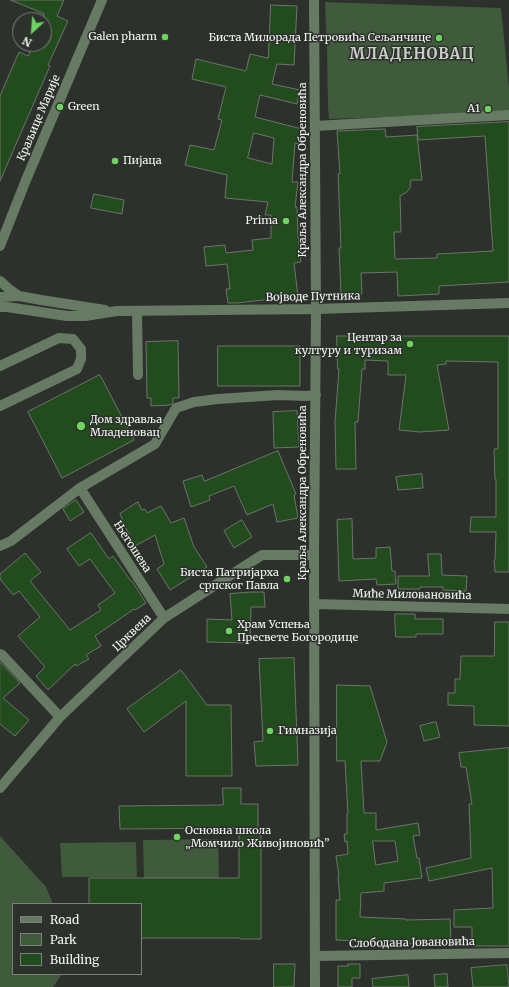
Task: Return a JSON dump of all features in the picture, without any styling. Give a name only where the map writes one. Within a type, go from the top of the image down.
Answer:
[{"type":"street","name":"Краљице Марије","points":[[0,246],[26,180],[102,0]]},
{"type":"street","name":"Краља Александра Обреновића","points":[[314,0],[316,309],[314,555],[315,987]]},
{"type":"street","points":[[315,126],[509,115]]},
{"type":"street","points":[[0,280],[19,296]]},
{"type":"street","name":"Војводе Путника","points":[[0,297],[19,296],[117,312]]},
{"type":"street","name":"Војводе Путника","points":[[0,307],[67,316],[85,316],[137,311],[316,309],[509,304]]},
{"type":"street","points":[[137,311],[138,375]]},
{"type":"street","points":[[0,366],[59,338],[73,339],[81,349],[81,359],[77,369],[0,406]]},
{"type":"street","points":[[0,546],[11,541],[80,488],[155,444],[176,408],[194,402],[218,398],[316,395]]},
{"type":"street","name":"Његошева","points":[[80,488],[164,618]]},
{"type":"street","name":"Црквена","points":[[0,788],[60,717],[164,618],[262,555],[314,555]]},
{"type":"street","name":"Миће Миловановића","points":[[314,604],[509,609]]},
{"type":"street","points":[[0,654],[2,654],[60,717]]},
{"type":"street","name":"Слободана Јовановића","points":[[315,956],[509,953]]},
{"type":"green space","points":[[325,2],[501,8],[509,88],[509,113],[329,119]]},
{"type":"green space","points":[[0,836],[46,887],[53,903],[12,903],[12,975],[61,975],[53,987],[0,987]]},
{"type":"green space","points":[[218,839],[219,878],[144,878],[143,840]]},
{"type":"green space","points":[[136,842],[137,877],[62,877],[60,843]]},
{"type":"building","points":[[11,0],[64,0],[57,16],[68,21],[0,181],[0,96],[19,52],[28,56],[30,52],[52,52],[52,12],[39,12]]},
{"type":"building","points":[[271,5],[297,6],[294,65],[277,64],[272,84],[300,90],[297,104],[260,95],[255,117],[302,129],[298,144],[295,143],[292,182],[298,182],[295,207],[297,207],[301,262],[294,263],[298,296],[228,303],[226,289],[230,289],[227,264],[206,266],[204,247],[225,245],[226,253],[253,250],[252,240],[271,238],[271,215],[265,215],[268,202],[225,198],[227,175],[185,165],[190,145],[214,150],[222,120],[218,119],[226,87],[192,79],[196,59],[246,71],[250,54],[268,58]],"holes":[[[254,133],[274,138],[272,164],[248,158]]]},
{"type":"building","points":[[509,122],[509,282],[439,286],[439,294],[398,296],[397,272],[361,273],[362,294],[341,295],[338,174],[340,174],[337,131],[385,129],[386,137],[417,135],[422,180],[411,180],[410,188],[407,192],[400,196],[401,232],[394,232],[395,259],[437,258],[437,254],[493,251],[485,136],[418,140],[417,127]]},
{"type":"building","points":[[94,194],[124,200],[122,214],[91,208]]},
{"type":"building","points":[[337,336],[509,336],[509,572],[495,572],[494,560],[496,532],[470,532],[471,517],[496,517],[494,449],[498,449],[498,362],[446,361],[446,364],[437,365],[449,430],[420,432],[399,430],[406,375],[388,375],[388,361],[365,360],[365,369],[362,369],[358,422],[355,422],[356,469],[336,469],[335,422],[339,369]]},
{"type":"building","points":[[178,341],[179,398],[173,398],[173,403],[170,405],[151,406],[151,398],[147,398],[146,342]]},
{"type":"building","points":[[218,346],[300,346],[300,386],[218,386]]},
{"type":"building","name":"Дом здравља Младеновац","points":[[100,375],[134,440],[62,478],[28,412]]},
{"type":"building","points":[[297,411],[299,447],[274,448],[273,412]]},
{"type":"building","points":[[278,451],[296,494],[294,495],[298,518],[277,522],[273,504],[247,515],[234,486],[209,496],[210,500],[191,507],[183,481],[202,475],[204,481]]},
{"type":"building","points":[[422,474],[423,488],[398,490],[396,477]]},
{"type":"building","points":[[76,500],[84,512],[70,521],[63,509]]},
{"type":"building","points":[[138,502],[142,510],[145,509],[147,513],[161,506],[171,523],[184,518],[194,547],[207,567],[170,590],[157,569],[164,564],[155,535],[135,546],[122,521],[120,514]]},
{"type":"building","points":[[352,519],[353,559],[376,558],[376,548],[390,547],[392,571],[395,571],[396,584],[377,585],[376,579],[339,581],[337,520]]},
{"type":"building","points":[[242,520],[252,537],[234,548],[224,531]]},
{"type":"building","points":[[91,533],[109,559],[113,556],[146,603],[135,610],[134,609],[95,636],[101,646],[86,655],[89,659],[76,666],[75,664],[48,690],[36,676],[45,667],[18,636],[40,617],[19,591],[13,595],[0,579],[0,574],[25,553],[41,572],[30,581],[70,630],[101,610],[98,605],[115,593],[90,559],[79,566],[67,549]]},
{"type":"building","points":[[428,554],[441,554],[442,575],[467,576],[466,591],[443,590],[443,587],[398,589],[398,576],[429,576]]},
{"type":"building","points":[[264,592],[265,607],[251,607],[250,643],[207,642],[207,619],[232,620],[230,594]]},
{"type":"building","points":[[395,614],[415,614],[415,619],[443,619],[443,634],[416,634],[416,637],[396,637]]},
{"type":"building","points":[[495,622],[509,622],[509,726],[474,725],[474,706],[448,705],[448,693],[455,693],[455,679],[460,679],[461,656],[494,656]]},
{"type":"building","points":[[294,658],[298,765],[256,766],[254,742],[263,741],[259,659]]},
{"type":"building","points":[[0,662],[20,683],[3,698],[29,720],[15,736],[0,724]]},
{"type":"building","points":[[181,670],[207,705],[231,705],[232,776],[186,776],[186,701],[144,732],[127,709]]},
{"type":"building","points":[[337,685],[370,686],[387,742],[380,761],[361,761],[364,813],[376,813],[376,830],[418,823],[420,835],[413,836],[417,858],[419,858],[422,878],[384,883],[384,891],[361,893],[360,917],[406,920],[450,919],[451,942],[418,944],[336,940],[336,900],[340,900],[336,856],[348,854],[347,841],[345,842],[344,834],[347,834],[348,814],[345,761],[337,761]],"holes":[[[373,841],[395,841],[398,861],[376,865]]]},
{"type":"building","points":[[436,722],[440,737],[424,741],[420,726]]},
{"type":"building","points":[[509,748],[509,946],[472,946],[472,927],[454,927],[454,910],[493,908],[492,868],[429,881],[426,868],[471,858],[469,804],[472,804],[466,767],[461,767],[459,753]]},
{"type":"building","points":[[223,788],[241,788],[241,804],[258,804],[258,832],[261,832],[261,939],[142,938],[142,903],[89,903],[89,878],[239,878],[239,828],[120,829],[119,806],[223,805]]},
{"type":"building","points":[[274,964],[295,964],[294,987],[274,987]]},
{"type":"building","points":[[348,964],[360,964],[360,978],[352,978],[352,987],[338,987],[338,966],[348,966]]},
{"type":"building","points":[[507,965],[509,987],[473,987],[471,968]]},
{"type":"building","points":[[447,974],[448,987],[435,987],[434,975]]},
{"type":"building","points":[[408,975],[409,987],[373,987],[372,979]]},
{"type":"place","name":"Galen pharm","points":[[165,37]]},
{"type":"place","name":"Биста Милорада Петровића Сељанчице","points":[[439,38]]},
{"type":"place","name":"Green","points":[[60,107]]},
{"type":"place","name":"A1","points":[[488,109]]},
{"type":"place","name":"Пијаца","points":[[115,161]]},
{"type":"place","name":"Prima","points":[[286,221]]},
{"type":"place","name":"Центар за културу и туризам","points":[[410,344]]},
{"type":"place","name":"Дом здравља Младеновац","points":[[81,426]]},
{"type":"place","name":"Биста Патријарха српског Павла","points":[[287,579]]},
{"type":"place","name":"Храм Успења Пресвете Богородице","points":[[229,631]]},
{"type":"place","name":"Гимназија","points":[[270,731]]},
{"type":"place","name":"Основна школа „Момчило Живојиновић”","points":[[177,837]]},
{"type":"district","name":"МЛАДЕНОВАЦ","points":[[412,55]]}]
